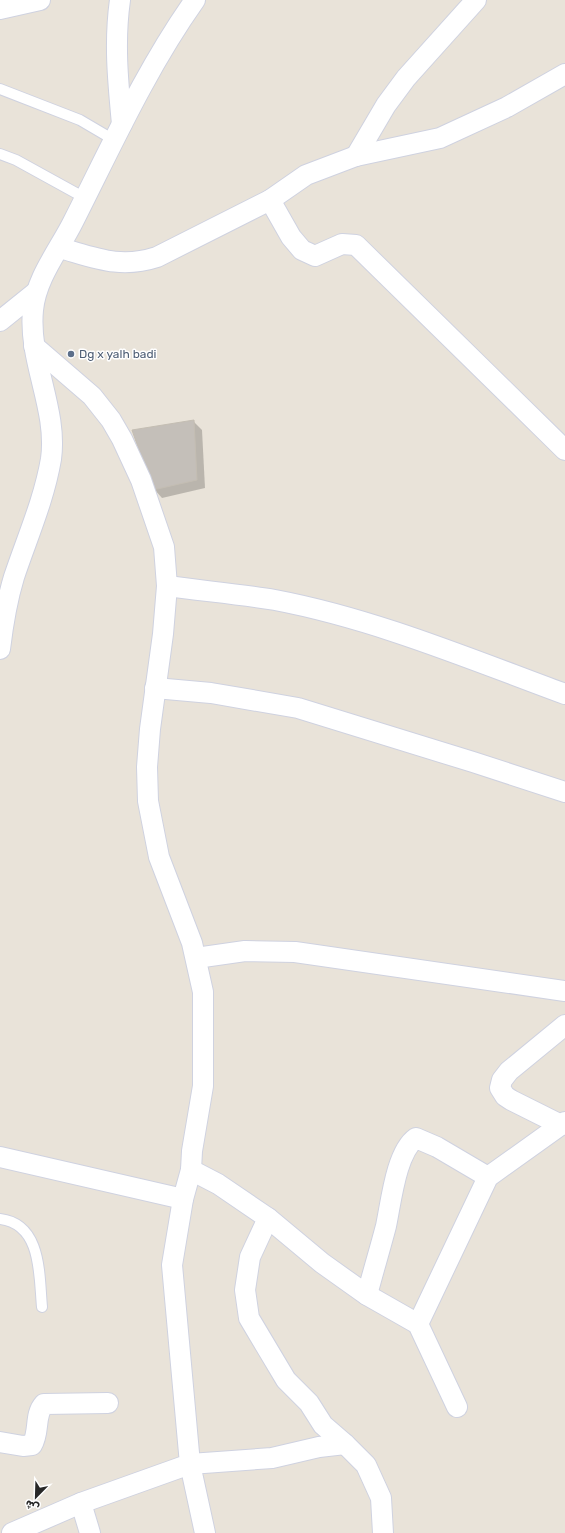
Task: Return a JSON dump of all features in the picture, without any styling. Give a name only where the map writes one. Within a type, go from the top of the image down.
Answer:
[{"type":"street","points":[[0,9],[40,0]]},
{"type":"street","points":[[118,132],[116,64],[117,18],[120,0]]},
{"type":"street","points":[[0,649],[7,601],[47,482],[51,457],[52,444],[48,415],[34,346],[33,312],[36,292],[41,279],[60,248],[118,132],[195,0]]},
{"type":"street","points":[[356,156],[386,105],[402,83],[476,0]]},
{"type":"street","points":[[60,248],[123,263],[141,262],[157,257],[270,200],[306,175],[356,156],[440,138],[468,127],[565,74]]},
{"type":"street","points":[[270,200],[291,237],[302,250],[315,256],[342,244],[356,245],[565,450]]},
{"type":"street","points":[[4,314],[36,292]]},
{"type":"street","points":[[34,346],[92,396],[111,420],[122,438],[141,480],[164,547],[167,586],[163,634],[147,759],[148,800],[159,857],[192,943],[203,992],[203,1086],[192,1151],[191,1170],[183,1199],[172,1265],[190,1464],[205,1533]]},
{"type":"street","points":[[167,586],[274,600],[326,613],[395,632],[565,694]]},
{"type":"street","points":[[155,688],[219,694],[298,708],[565,792]]},
{"type":"street","points":[[196,958],[245,951],[295,952],[565,991]]},
{"type":"street","points":[[418,1324],[488,1177],[563,1124],[511,1100],[505,1096],[500,1088],[502,1080],[509,1071],[565,1025]]},
{"type":"street","points":[[367,1295],[386,1226],[395,1183],[403,1156],[411,1142],[416,1138],[430,1144],[488,1177]]},
{"type":"street","points":[[0,1157],[183,1199]]},
{"type":"street","points":[[191,1170],[218,1184],[268,1218],[322,1263],[367,1295],[418,1324],[458,1408]]},
{"type":"street","points":[[268,1218],[250,1257],[245,1290],[249,1318],[286,1380],[309,1403],[323,1424],[366,1465],[381,1498],[383,1533]]},
{"type":"street","points":[[0,1442],[23,1446],[32,1444],[36,1438],[39,1409],[44,1404],[108,1403]]},
{"type":"street","points":[[12,1533],[81,1504],[190,1464],[272,1458],[306,1450],[345,1444]]},
{"type":"street","points":[[81,1504],[90,1533]]},
{"type":"lane","points":[[0,88],[80,120],[118,132]]},
{"type":"lane","points":[[0,154],[16,160],[85,198]]},
{"type":"lane","points":[[0,1219],[6,1220],[26,1230],[36,1248],[42,1307]]},
{"type":"building","points":[[194,420],[197,480],[153,490],[132,430]]},
{"type":"place","name":"Dg x yalh badi","points":[[71,354]]}]
